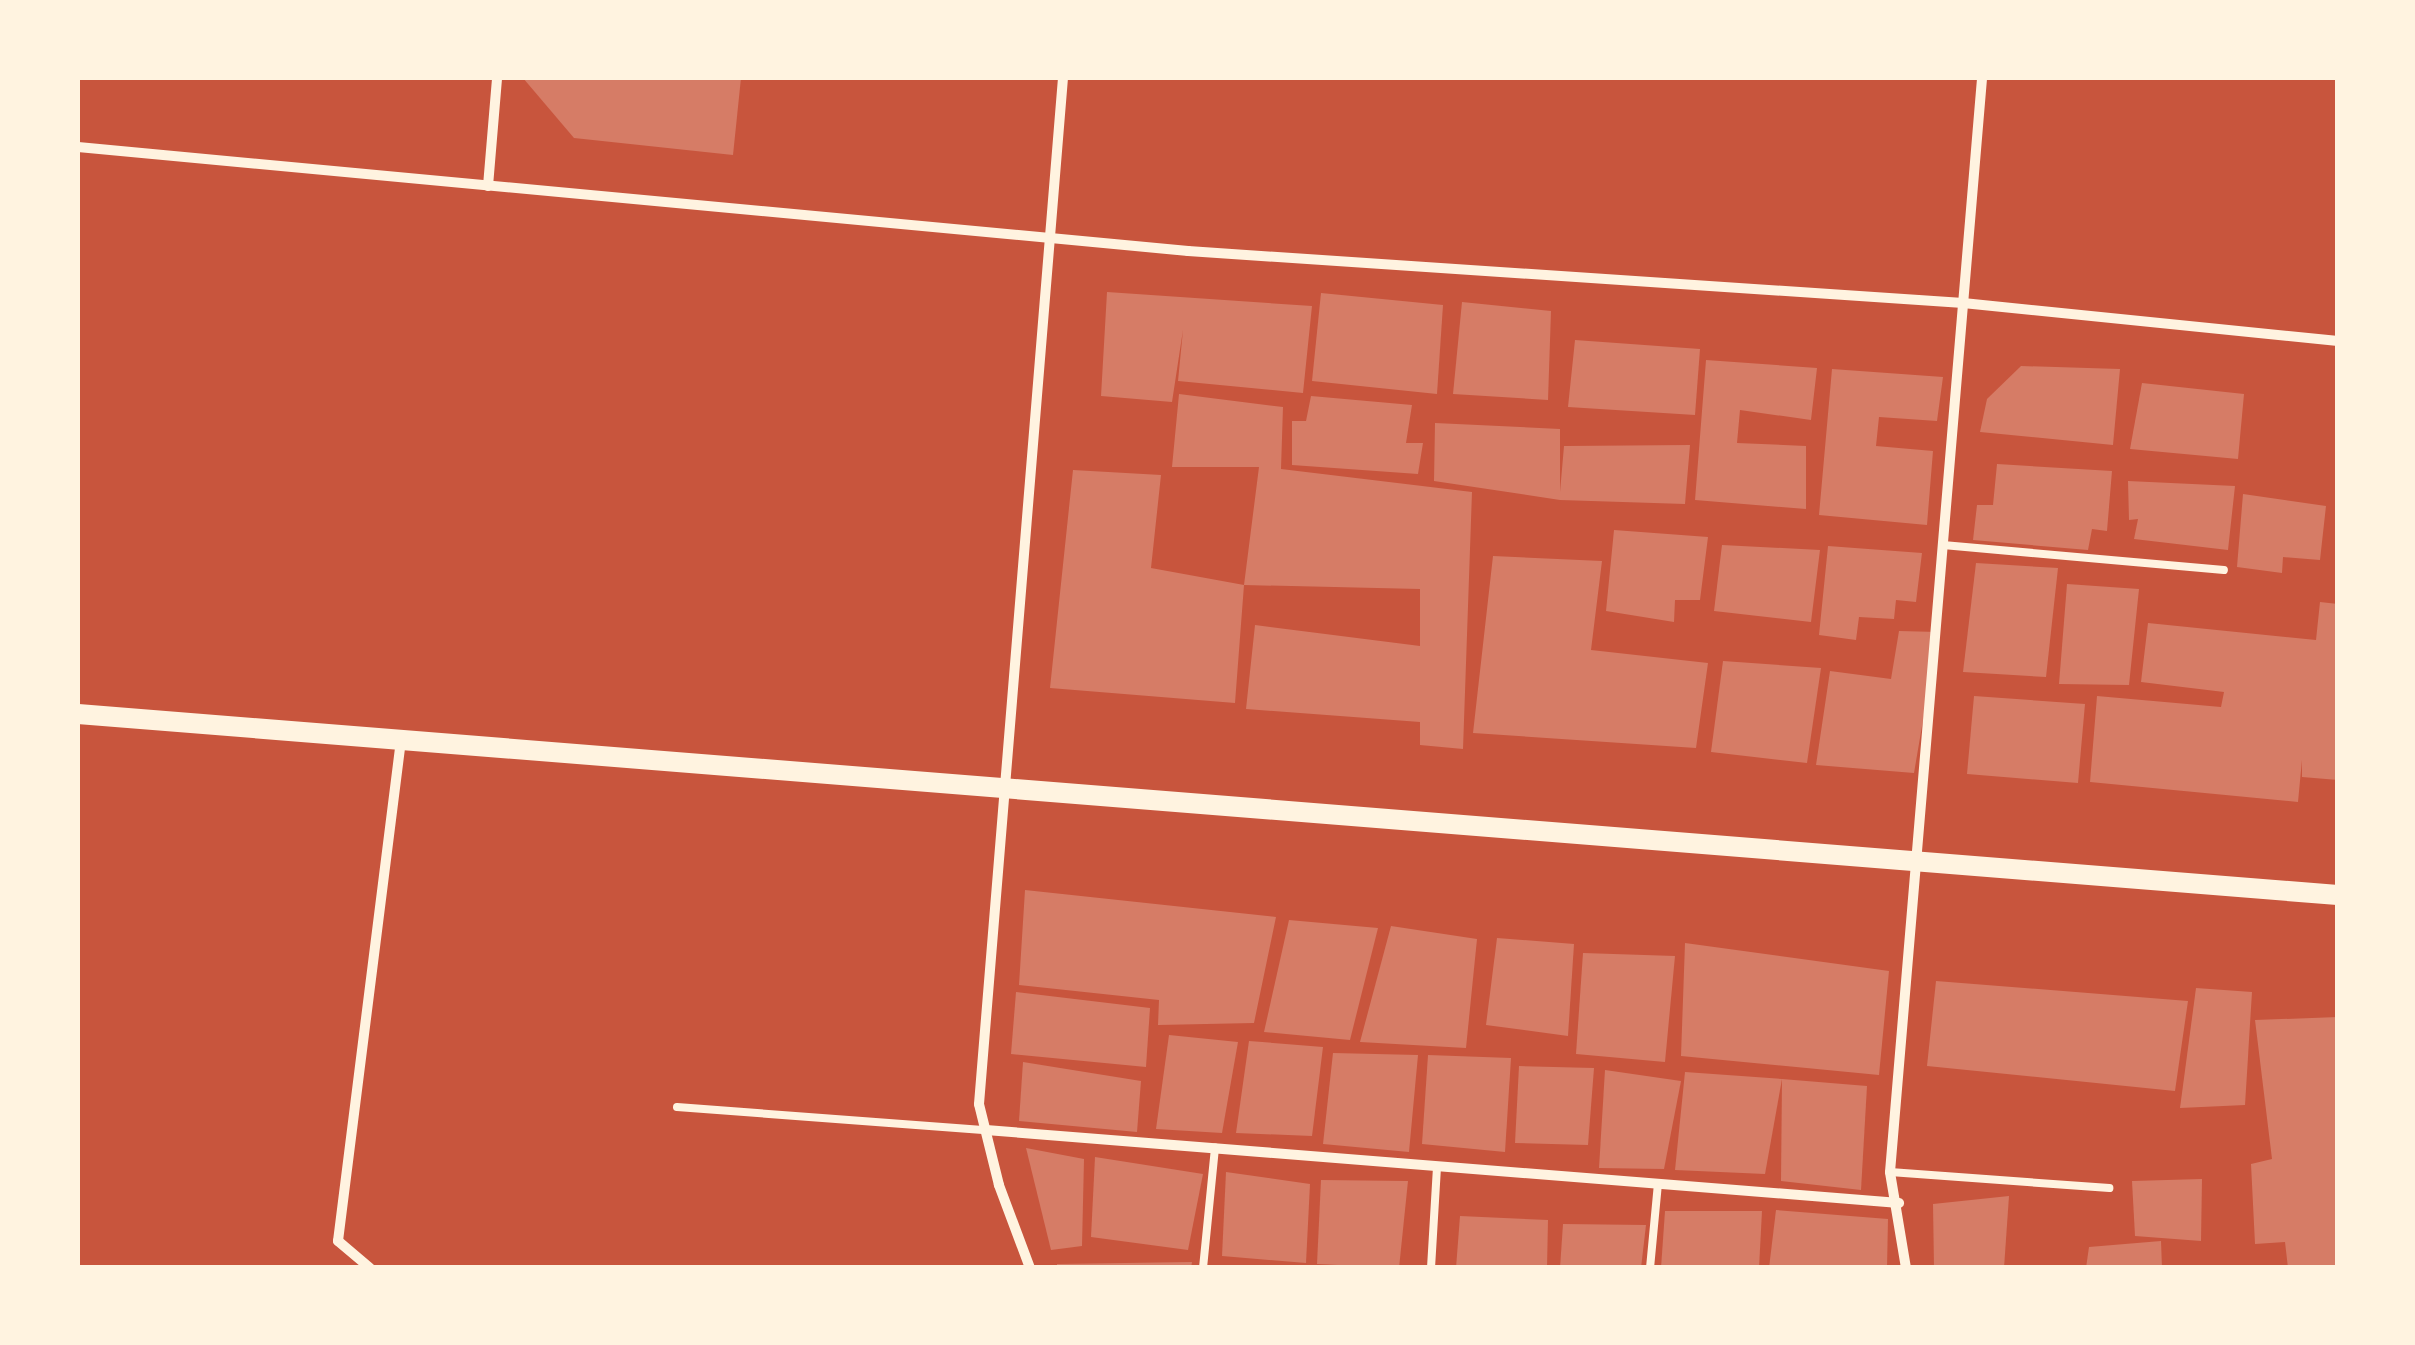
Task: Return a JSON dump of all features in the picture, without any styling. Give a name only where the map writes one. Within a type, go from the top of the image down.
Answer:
[{"type":"main road","points":[[78,714],[1005,785],[2338,895]]},
{"type":"street","points":[[488,186],[497,78]]},
{"type":"street","points":[[1030,1268],[979,1104],[1063,78]]},
{"type":"street","points":[[1906,1268],[1890,1172],[1982,78]]},
{"type":"street","points":[[78,148],[1050,238],[1963,304],[2338,341]]},
{"type":"street","points":[[370,1268],[338,1241],[401,739]]},
{"type":"street","points":[[986,1130],[1898,1203]]},
{"type":"lane","points":[[1943,545],[2224,570]]},
{"type":"lane","points":[[677,1106],[986,1130]]},
{"type":"lane","points":[[1204,1268],[1216,1148]]},
{"type":"lane","points":[[1431,1268],[1438,1166]]},
{"type":"lane","points":[[1890,1172],[2109,1188]]},
{"type":"lane","points":[[1650,1268],[1658,1184]]},
{"type":"building","points":[[523,78],[741,78],[733,155],[574,138]]},
{"type":"building","points":[[1107,292],[1312,306],[1303,393],[1178,381],[1183,330],[1172,402],[1101,396]]},
{"type":"building","points":[[1321,293],[1443,305],[1437,394],[1312,381]]},
{"type":"building","points":[[1462,302],[1551,311],[1548,400],[1453,394]]},
{"type":"building","points":[[1575,340],[1700,349],[1695,415],[1568,407]]},
{"type":"building","points":[[1706,360],[1817,368],[1811,420],[1740,410],[1737,443],[1806,446],[1806,509],[1695,500]]},
{"type":"building","points":[[2021,366],[2120,369],[2113,445],[1980,432],[1987,399]]},
{"type":"building","points":[[1832,369],[1943,377],[1937,421],[1879,417],[1876,446],[1933,451],[1927,525],[1819,515]]},
{"type":"building","points":[[2142,383],[2244,394],[2238,459],[2130,449]]},
{"type":"building","points":[[1179,394],[1283,407],[1281,469],[1472,492],[1463,749],[1420,745],[1420,722],[1246,709],[1255,625],[1420,646],[1420,589],[1244,585],[1259,467],[1172,467]]},
{"type":"building","points":[[1311,396],[1412,405],[1406,443],[1423,443],[1418,474],[1292,465],[1292,421],[1306,421]]},
{"type":"building","points":[[1435,423],[1560,429],[1560,492],[1564,446],[1690,445],[1685,504],[1560,500],[1434,481]]},
{"type":"building","points":[[1997,464],[2112,471],[2107,531],[2092,529],[2088,550],[1973,540],[1977,505],[1993,505]]},
{"type":"building","points":[[1073,470],[1161,475],[1151,568],[1244,585],[1235,703],[1050,688]]},
{"type":"building","points":[[2128,481],[2235,486],[2228,550],[2134,539],[2138,519],[2129,520]]},
{"type":"building","points":[[2243,494],[2326,506],[2320,560],[2283,557],[2282,573],[2237,567]]},
{"type":"building","points":[[1614,530],[1708,537],[1700,600],[1675,600],[1674,622],[1606,611]]},
{"type":"building","points":[[1722,545],[1820,550],[1811,622],[1714,611]]},
{"type":"building","points":[[1828,546],[1922,553],[1916,602],[1896,600],[1894,619],[1859,617],[1856,640],[1819,635]]},
{"type":"building","points":[[1493,556],[1602,561],[1591,650],[1708,663],[1696,748],[1473,733]]},
{"type":"building","points":[[1976,563],[2058,568],[2046,677],[1963,672]]},
{"type":"building","points":[[2067,584],[2139,589],[2129,685],[2059,684]]},
{"type":"building","points":[[2320,602],[2338,604],[2338,780],[2302,777],[2302,760],[2298,802],[2090,782],[2097,696],[2221,707],[2224,692],[2141,682],[2148,623],[2316,640]]},
{"type":"building","points":[[1899,631],[1938,632],[1914,773],[1816,765],[1830,671],[1891,679]]},
{"type":"building","points":[[1723,661],[1821,668],[1807,763],[1711,752]]},
{"type":"building","points":[[1974,696],[2085,704],[2078,783],[1967,774]]},
{"type":"building","points":[[1025,890],[1276,917],[1254,1023],[1158,1025],[1159,1000],[1019,985]]},
{"type":"building","points":[[1289,920],[1378,928],[1350,1040],[1264,1032]]},
{"type":"building","points":[[1391,926],[1477,939],[1466,1048],[1360,1042]]},
{"type":"building","points":[[1497,938],[1574,944],[1568,1036],[1486,1025]]},
{"type":"building","points":[[1685,943],[1889,971],[1879,1075],[1681,1056]]},
{"type":"building","points":[[1583,953],[1675,956],[1665,1062],[1576,1054]]},
{"type":"building","points":[[1936,981],[2188,1001],[2175,1091],[1927,1066]]},
{"type":"building","points":[[2196,988],[2252,992],[2245,1105],[2180,1108]]},
{"type":"building","points":[[1016,992],[1150,1008],[1146,1067],[1011,1054]]},
{"type":"building","points":[[2338,1017],[2338,1268],[2288,1268],[2285,1242],[2255,1244],[2251,1164],[2272,1159],[2255,1020]]},
{"type":"building","points":[[1169,1035],[1238,1042],[1222,1133],[1156,1129]]},
{"type":"building","points":[[1249,1041],[1323,1047],[1312,1136],[1236,1133]]},
{"type":"building","points":[[1333,1053],[1418,1055],[1409,1152],[1323,1144]]},
{"type":"building","points":[[1428,1055],[1511,1058],[1505,1152],[1422,1144]]},
{"type":"building","points":[[1023,1062],[1141,1081],[1137,1132],[1019,1121]]},
{"type":"building","points":[[1519,1066],[1594,1068],[1588,1145],[1515,1143]]},
{"type":"building","points":[[1605,1070],[1681,1081],[1664,1169],[1599,1168]]},
{"type":"building","points":[[1685,1072],[1782,1079],[1765,1174],[1675,1170]]},
{"type":"building","points":[[1782,1079],[1867,1086],[1861,1190],[1781,1181]]},
{"type":"building","points":[[1026,1148],[1084,1159],[1082,1246],[1051,1250]]},
{"type":"building","points":[[1095,1157],[1203,1174],[1188,1250],[1091,1237]]},
{"type":"building","points":[[1226,1172],[1310,1184],[1306,1263],[1222,1256]]},
{"type":"building","points":[[2202,1179],[2201,1241],[2135,1236],[2132,1181]]},
{"type":"building","points":[[1321,1180],[1408,1181],[1399,1268],[1317,1264]]},
{"type":"building","points":[[2009,1196],[2004,1268],[1934,1268],[1933,1204]]},
{"type":"building","points":[[1776,1210],[1888,1219],[1887,1268],[1769,1268]]},
{"type":"building","points":[[1665,1211],[1762,1211],[1759,1268],[1661,1268]]},
{"type":"building","points":[[1460,1216],[1548,1220],[1547,1268],[1456,1268]]},
{"type":"building","points":[[1563,1224],[1646,1225],[1641,1268],[1560,1268]]},
{"type":"building","points":[[2161,1241],[2162,1268],[2086,1268],[2089,1247]]},
{"type":"building","points":[[1192,1262],[1191,1268],[1057,1268],[1057,1264]]}]
